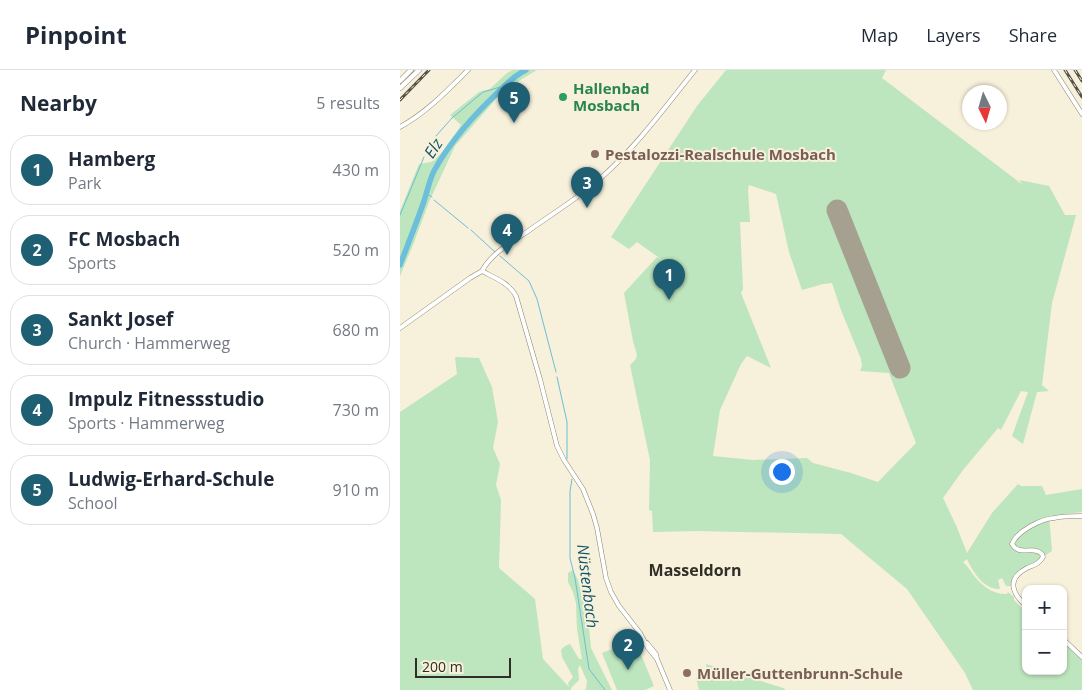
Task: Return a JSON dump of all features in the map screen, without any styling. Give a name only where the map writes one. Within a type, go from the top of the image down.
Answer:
[{"type":"main road","points":[[400,81],[411,70]]},
{"type":"main road","points":[[400,88],[419,70]]},
{"type":"street","points":[[400,127],[424,111],[468,70]]},
{"type":"street","points":[[400,328],[482,271],[486,264],[501,250],[604,176],[638,140],[695,70]]},
{"type":"street","points":[[1054,70],[1082,114]]},
{"type":"street","points":[[482,271],[508,286],[516,296],[557,446],[583,489],[593,514],[611,592],[657,659],[670,690]]},
{"type":"street","points":[[1022,602],[1014,593],[1016,577],[1021,572],[1039,563],[1043,557],[1037,550],[1016,550],[1012,544],[1014,539],[1025,530],[1043,521],[1053,518],[1082,516]]},
{"type":"street","points":[[1067,643],[1082,657]]},
{"type":"green space","points":[[513,70],[537,70],[507,88],[455,146],[429,202],[400,276],[400,211],[419,164],[436,159],[461,125],[450,115],[479,92],[490,89],[507,73]]},
{"type":"green space","points":[[726,70],[886,70],[882,78],[1023,185],[1019,180],[1049,186],[1065,215],[1076,215],[1052,303],[1042,385],[1049,391],[1037,392],[1023,444],[1012,436],[1028,392],[1021,391],[1001,430],[998,428],[963,470],[943,498],[967,553],[992,513],[1018,484],[1021,486],[1042,486],[1046,495],[1082,489],[1082,512],[1049,516],[1052,551],[1015,575],[1011,586],[1006,586],[1002,578],[998,580],[1000,589],[989,587],[972,569],[967,559],[963,562],[982,584],[998,593],[1007,594],[1008,592],[1022,608],[1022,675],[1067,675],[1067,644],[1082,657],[1082,690],[973,690],[965,673],[907,589],[841,534],[653,532],[652,511],[649,510],[650,460],[630,365],[637,355],[624,293],[657,257],[661,259],[637,242],[629,249],[611,237],[697,106]],"holes":[[[749,185],[776,194],[789,252],[802,290],[832,283],[861,359],[862,366],[860,371],[889,373],[916,443],[878,482],[813,463],[807,458],[753,460],[713,456],[720,410],[741,364],[747,356],[771,368],[741,293],[743,289],[740,222],[750,222]]]},
{"type":"green space","points":[[455,357],[479,358],[492,387],[498,422],[493,448],[500,464],[496,485],[501,500],[499,568],[535,599],[543,659],[569,687],[568,683],[573,677],[562,657],[561,650],[570,644],[579,659],[582,659],[577,629],[576,603],[568,582],[568,573],[573,570],[578,580],[588,618],[591,648],[612,690],[584,690],[586,689],[587,681],[580,665],[578,669],[579,680],[571,690],[400,690],[400,412],[457,374]]},
{"type":"green space","points":[[635,640],[654,686],[645,690],[617,690],[602,653]]},
{"type":"green space","points":[[706,664],[786,690],[699,690],[696,677],[701,676],[706,671]]},
{"type":"waterway","name":"Elz","points":[[400,265],[432,175],[439,161],[480,110],[511,80],[526,70]]},
{"type":"waterway","points":[[436,136],[452,118],[483,92],[504,86]]},
{"type":"waterway","points":[[400,215],[424,157]]},
{"type":"waterway","name":"Nüstenbach","points":[[427,194],[432,197]]},
{"type":"waterway","name":"Nüstenbach","points":[[434,200],[468,228]]},
{"type":"waterway","name":"Nüstenbach","points":[[471,230],[495,252]]},
{"type":"waterway","name":"Nüstenbach","points":[[500,256],[529,281],[537,299],[556,372]]},
{"type":"waterway","name":"Nüstenbach","points":[[557,377],[567,422],[567,459]]},
{"type":"waterway","name":"Nüstenbach","points":[[572,479],[570,491],[570,558],[575,578],[589,669],[605,690]]},
{"type":"runway","points":[[837,210],[900,368]]},
{"type":"railway","points":[[400,100],[429,70]]},
{"type":"railway","points":[[1065,70],[1082,97]]},
{"type":"railway","points":[[1075,70],[1082,81]]},
{"type":"place","name":"Hallenbad Mosbach","points":[[563,97]]},
{"type":"place","name":"Ludwig-Erhard-Schule","points":[[514,123]]},
{"type":"place","name":"Pestalozzi-Realschule Mosbach","points":[[595,154]]},
{"type":"place","name":"Sankt Josef","points":[[587,208]]},
{"type":"place","name":"Impulz Fitnessstudio","points":[[507,255]]},
{"type":"place","name":"Hamberg","points":[[669,300]]},
{"type":"place","name":"FC Mosbach","points":[[628,670]]},
{"type":"place","name":"Müller-Guttenbrunn-Schule","points":[[687,673]]},
{"type":"district","name":"Masseldorn","points":[[695,570]]}]
